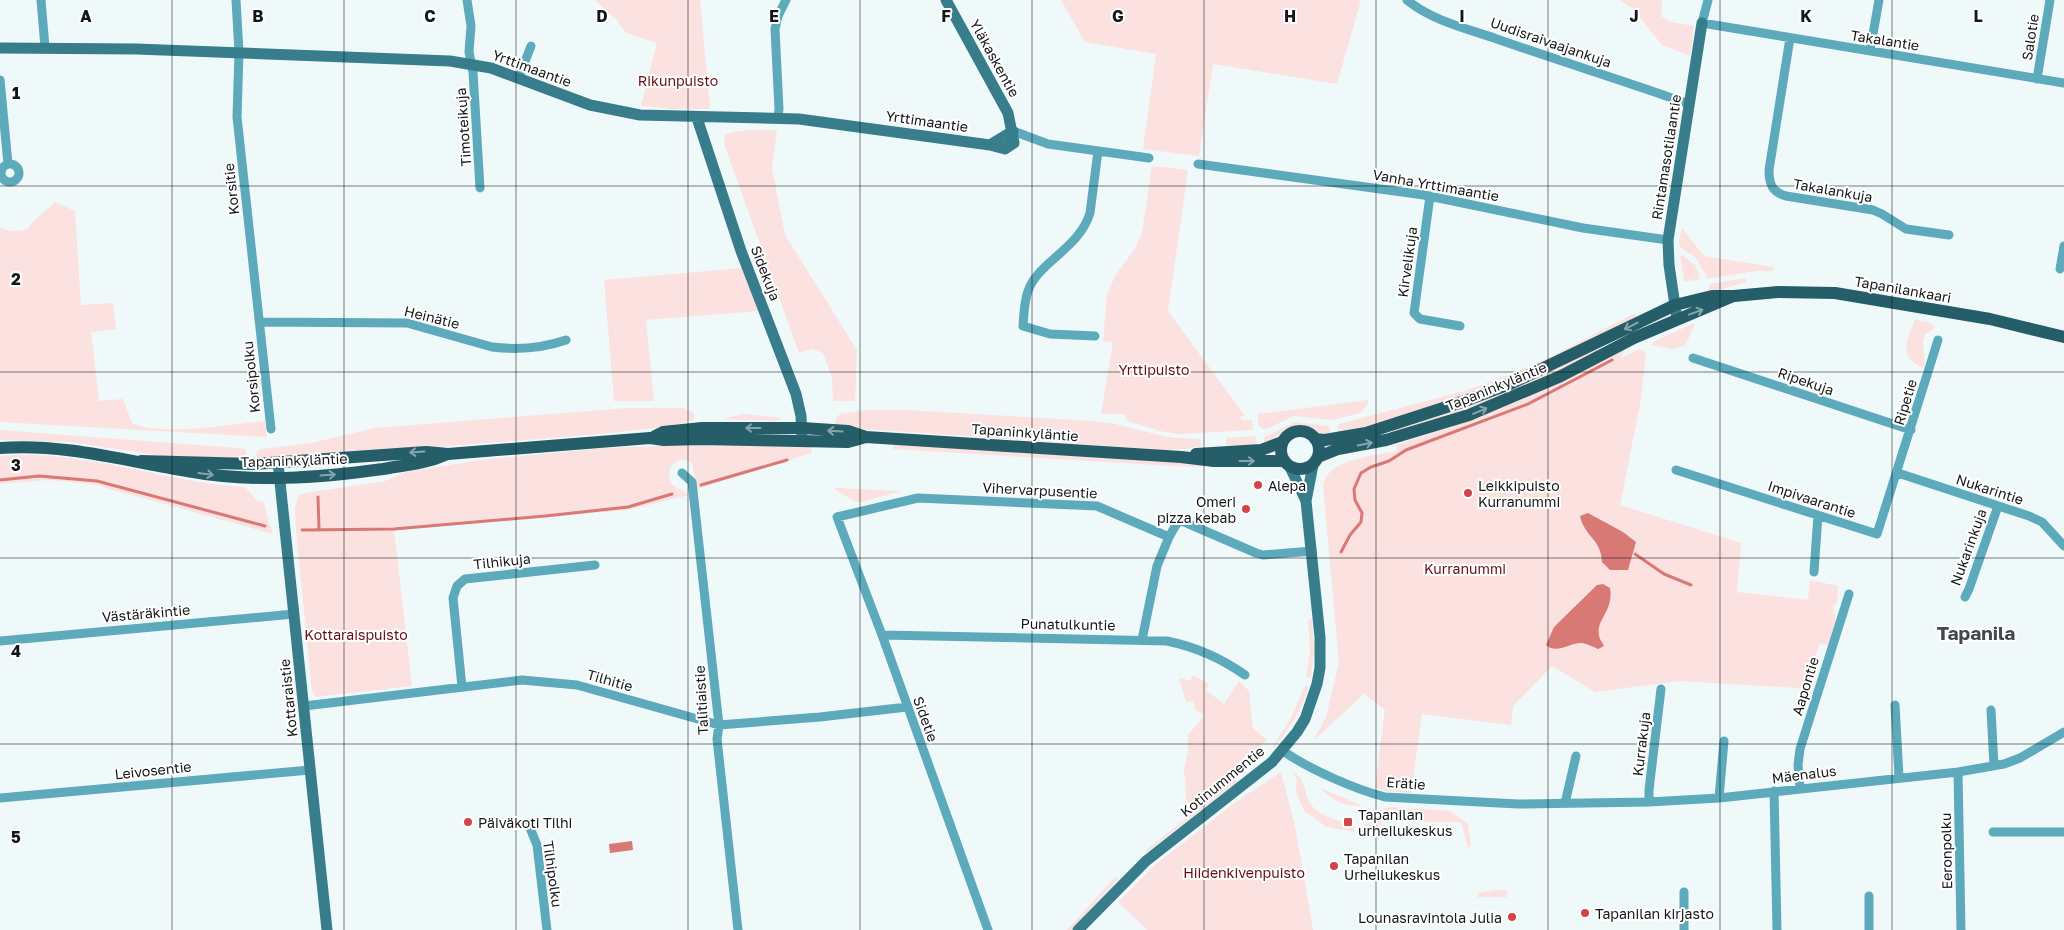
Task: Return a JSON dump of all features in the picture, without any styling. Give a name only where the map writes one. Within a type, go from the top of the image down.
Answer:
[{"type":"main road","name":"Tapanilankaari","points":[[1675,305],[1712,296],[1778,292],[1836,293],[1990,319],[2064,337]]},
{"type":"main road","name":"Tapanilankaari","points":[[1677,319],[1714,306],[1734,296]]},
{"type":"main road","name":"Tapaninkyläntie","points":[[1315,438],[1326,440],[1366,433],[1465,401],[1553,364],[1675,305]]},
{"type":"main road","name":"Tapaninkyläntie","points":[[1315,461],[1338,449],[1386,440],[1469,415],[1562,376],[1634,338],[1677,319]]},
{"type":"main road","points":[[1298,431],[1308,432],[1315,438],[1319,450],[1315,461],[1305,469],[1287,464],[1280,454],[1282,442],[1289,434],[1298,431]]},
{"type":"main road","name":"Tapaninkyläntie","points":[[141,461],[278,463],[426,452],[448,454],[650,438],[664,440],[802,434],[848,442],[866,437],[1181,457],[1214,461],[1287,464]]},
{"type":"main road","name":"Tapaninkyläntie","points":[[1181,457],[1214,452],[1261,450],[1282,442]]},
{"type":"main road","name":"Tapaninkyläntie","points":[[0,448],[48,449],[141,461],[221,476],[254,479],[349,474],[430,462],[448,454]]},
{"type":"street","points":[[41,0],[46,47]]},
{"type":"street","name":"Korsitie","points":[[236,0],[239,52],[237,118],[260,322]]},
{"type":"street","name":"Timoteikuja","points":[[467,0],[471,26],[470,52],[480,188]]},
{"type":"street","points":[[778,117],[775,29],[778,16],[786,0]]},
{"type":"street","name":"Yläkaskentie","points":[[946,0],[1008,113],[1013,131]]},
{"type":"street","name":"Uudisraivaajankuja","points":[[1407,0],[1417,8],[1448,22],[1689,104]]},
{"type":"street","name":"Rintamasotilaantie","points":[[1677,319],[1668,265],[1668,240],[1702,23],[1708,0]]},
{"type":"street","points":[[1870,51],[1879,0]]},
{"type":"street","name":"Salotie","points":[[2038,78],[2050,0]]},
{"type":"street","name":"Takalantie","points":[[1702,23],[2064,83]]},
{"type":"street","name":"Takalankuja","points":[[1790,38],[1769,170],[1770,186],[1775,191],[1786,196],[1874,210],[1906,229],[1948,235]]},
{"type":"street","points":[[519,77],[531,46]]},
{"type":"street","name":"Yrttimaantie","points":[[0,48],[46,47],[432,59],[471,64],[519,77],[553,92],[606,109],[650,116],[697,118],[778,117],[990,145],[1005,149],[1014,143],[1013,131]]},
{"type":"street","points":[[0,80],[8,164]]},
{"type":"street","name":"Sidekuja","points":[[697,118],[741,251],[796,394],[802,434]]},
{"type":"street","points":[[1013,131],[1048,144],[1149,158]]},
{"type":"street","points":[[1095,336],[1050,334],[1035,331],[1024,326],[1025,304],[1032,283],[1079,237],[1087,223],[1090,214],[1098,152]]},
{"type":"street","name":"Vanha Yrttimaantie","points":[[1198,164],[1363,185],[1430,196],[1583,228],[1668,240]]},
{"type":"street","name":"Kirvelikuja","points":[[1430,196],[1414,313],[1420,319],[1460,326]]},
{"type":"street","points":[[2060,268],[2064,246]]},
{"type":"street","name":"Heinätie","points":[[260,322],[407,323],[492,348],[505,349],[550,345],[566,340]]},
{"type":"street","name":"Korsipolku","points":[[260,322],[271,429]]},
{"type":"street","name":"Ripetie","points":[[1898,473],[1938,340]]},
{"type":"street","name":"Ripekuja","points":[[1693,358],[1911,430]]},
{"type":"street","name":"Kotinummentie","points":[[1078,930],[1146,861],[1258,773],[1283,750],[1297,732],[1307,714],[1314,697],[1320,668],[1320,637],[1306,501],[1315,461]]},
{"type":"street","name":"Kottaraistie","points":[[278,463],[327,930]]},
{"type":"street","name":"Kotinummentie","points":[[1287,464],[1306,501]]},
{"type":"street","name":"Impivaarantie","points":[[1676,470],[1878,534],[1898,473]]},
{"type":"street","name":"Talitiaistie","points":[[682,473],[692,482],[719,725],[717,739],[738,930]]},
{"type":"street","name":"Nukarintie","points":[[1898,473],[2029,516],[2042,522],[2064,546]]},
{"type":"street","name":"Vihervarpusentie","points":[[837,517],[918,498],[1097,506],[1169,537]]},
{"type":"street","name":"Nukarinkuja","points":[[1965,597],[1998,506]]},
{"type":"street","points":[[1814,572],[1818,515]]},
{"type":"street","name":"Sidetie","points":[[837,517],[882,635],[988,930]]},
{"type":"street","points":[[1142,640],[1157,566],[1177,523],[1182,521],[1263,555],[1312,551]]},
{"type":"street","name":"Tilhikuja","points":[[462,687],[453,598],[457,586],[465,579],[595,565]]},
{"type":"street","name":"Aapontie","points":[[1800,788],[1798,765],[1800,749],[1849,594]]},
{"type":"street","name":"Västäräkintie","points":[[0,641],[294,614]]},
{"type":"street","name":"Punatulkuntie","points":[[882,635],[1168,641],[1200,650],[1221,659],[1246,675]]},
{"type":"street","name":"Tilhitie","points":[[304,706],[522,680],[577,685],[719,725],[820,717],[907,707]]},
{"type":"street","name":"Kurrakuja","points":[[1649,802],[1661,689]]},
{"type":"street","points":[[1895,705],[1899,777]]},
{"type":"street","points":[[1991,710],[1994,766]]},
{"type":"street","name":"Mäenalus","points":[[1537,804],[1649,802],[1719,798],[1958,772],[2012,762],[2064,732]]},
{"type":"street","points":[[1719,798],[1724,741]]},
{"type":"street","name":"Erätie","points":[[1283,750],[1300,763],[1373,794],[1537,804]]},
{"type":"street","points":[[1565,803],[1576,756]]},
{"type":"street","name":"Leivosentie","points":[[0,798],[310,770]]},
{"type":"street","name":"Eeronpolku","points":[[1958,772],[1961,930]]},
{"type":"street","points":[[1774,791],[1777,930]]},
{"type":"street","name":"Tilhipolku","points":[[528,823],[537,845],[547,930]]},
{"type":"street","points":[[1993,832],[2064,832]]},
{"type":"street","points":[[1684,892],[1684,930]]},
{"type":"street","points":[[1868,930],[1869,896]]},
{"type":"green space","name":"Rikunpuisto","points":[[595,0],[700,0],[710,109],[673,109],[641,106],[657,43],[626,33],[616,19]]},
{"type":"green space","points":[[1061,0],[1361,0],[1337,84],[1213,64],[1199,156],[1143,149],[1156,54],[1085,42]]},
{"type":"green space","points":[[1620,0],[1662,0],[1661,16],[1671,22],[1694,26],[1690,56],[1662,45],[1633,9]]},
{"type":"green space","points":[[747,130],[777,130],[772,168],[785,235],[857,350],[855,401],[833,401],[832,378],[823,353],[812,349],[799,353],[724,144],[725,135]]},
{"type":"green space","name":"Yrttipuisto","points":[[1152,166],[1188,170],[1168,311],[1245,416],[1239,416],[1242,420],[1252,420],[1253,430],[1179,434],[1160,431],[1127,421],[1124,414],[1101,414],[1113,342],[1103,341],[1107,295],[1115,276],[1136,247],[1142,232]]},
{"type":"green space","points":[[55,202],[75,211],[81,305],[113,303],[116,329],[91,332],[99,401],[123,399],[132,423],[145,427],[178,429],[265,421],[267,437],[0,422],[0,228],[11,231],[27,230]]},
{"type":"green space","points":[[1682,228],[1704,256],[1774,267],[1773,271],[1756,271],[1708,279],[1696,258],[1680,247],[1679,241]]},
{"type":"green space","points":[[1682,255],[1695,265],[1700,275],[1698,280],[1684,281],[1680,256]]},
{"type":"green space","points":[[742,268],[758,311],[646,320],[654,401],[614,401],[604,280]]},
{"type":"green space","points":[[1746,278],[1746,282],[1709,293],[1709,284]]},
{"type":"green space","points":[[1635,313],[1638,319],[1470,396],[1339,436],[1337,426],[1339,424],[1464,391],[1496,380],[1546,359]]},
{"type":"green space","points":[[1915,320],[1929,322],[1935,326],[1935,328],[1925,334],[1923,342],[1925,366],[1921,367],[1909,357],[1906,346]]},
{"type":"green space","points":[[1695,324],[1685,346],[1672,349],[1652,345],[1653,342]]},
{"type":"green space","points":[[1596,347],[1599,353],[1494,401],[1393,435],[1392,429]]},
{"type":"green space","name":"Kurranummi","points":[[1626,347],[1621,358],[1639,349],[1646,353],[1641,399],[1620,505],[1741,543],[1737,592],[1808,600],[1810,580],[1838,586],[1837,604],[1833,606],[1837,625],[1829,646],[1820,643],[1810,670],[1814,689],[1679,681],[1595,692],[1552,666],[1513,706],[1511,725],[1422,714],[1411,793],[1385,791],[1375,787],[1385,710],[1364,694],[1313,741],[1326,717],[1339,662],[1323,487],[1326,478],[1332,470],[1352,460],[1397,451],[1396,445],[1462,423],[1520,400]]},
{"type":"green space","points":[[1368,400],[1367,406],[1360,413],[1332,420],[1294,416],[1266,429],[1258,425],[1258,414]]},
{"type":"green space","points":[[627,408],[684,408],[693,413],[694,417],[693,420],[672,426],[602,434],[414,449],[256,458],[257,451],[263,449],[311,443],[375,428]]},
{"type":"green space","points":[[865,410],[906,410],[1111,423],[1167,437],[1200,439],[1202,446],[1165,450],[835,427],[836,418],[840,414]]},
{"type":"green space","points":[[744,414],[783,419],[772,421],[722,419]]},
{"type":"green space","points":[[1295,422],[1329,426],[1332,436],[1304,426],[1298,426],[1284,431],[1271,442],[1264,445],[1264,437]]},
{"type":"green space","points":[[0,430],[238,448],[245,449],[247,455],[246,458],[162,456],[70,442],[0,440]]},
{"type":"green space","points":[[1254,436],[1257,447],[1226,445],[1226,438]]},
{"type":"green space","name":"Kottaraispuisto","points":[[702,444],[811,445],[812,453],[697,489],[692,463],[687,460],[677,461],[670,468],[669,478],[674,486],[689,495],[628,510],[394,530],[412,686],[316,697],[312,691],[296,531],[295,508],[299,495],[385,481],[405,472],[480,460],[605,448]]},
{"type":"green space","points":[[893,445],[1202,464],[1201,467],[1171,466],[893,449]]},
{"type":"green space","points":[[23,455],[70,458],[195,481],[245,487],[257,501],[264,502],[273,534],[92,484],[48,480],[0,484],[0,456]]},
{"type":"green space","points":[[835,488],[902,491],[858,503]]},
{"type":"green space","points":[[1312,619],[1314,649],[1311,679],[1306,676],[1310,652],[1308,620]]},
{"type":"green space","points":[[1193,675],[1209,684],[1206,690],[1224,704],[1239,681],[1249,691],[1253,728],[1267,740],[1187,807],[1184,769],[1188,752],[1188,735],[1205,715],[1195,710],[1193,701],[1186,702],[1179,678],[1190,681]]},
{"type":"green space","points":[[1305,686],[1309,686],[1298,713],[1288,730],[1269,752],[1290,720]]},
{"type":"green space","name":"Hiidenkivenpuisto","points":[[1281,772],[1295,826],[1313,930],[1147,930],[1118,902],[1156,864],[1237,801]]},
{"type":"green space","points":[[1292,772],[1301,779],[1310,804],[1314,808],[1328,817],[1354,826],[1354,832],[1327,827],[1304,811],[1296,792],[1297,780]]},
{"type":"green space","points":[[1235,780],[1237,782],[1147,852],[1146,850]]},
{"type":"green space","points":[[1320,788],[1361,805],[1344,804]]},
{"type":"green space","points":[[1387,807],[1450,811],[1468,824],[1471,846],[1468,848],[1461,822],[1383,822],[1375,832],[1358,833],[1358,827],[1367,824]]},
{"type":"green space","points":[[1115,877],[1118,879],[1071,930],[1067,930]]},
{"type":"green space","points":[[1507,890],[1507,897],[1477,897],[1478,893]]},
{"type":"shaded area","points":[[1588,513],[1623,532],[1636,542],[1628,570],[1610,570],[1602,562],[1599,548],[1585,529],[1580,516]]},
{"type":"shaded area","points":[[1603,584],[1610,588],[1611,596],[1599,629],[1599,636],[1604,646],[1598,649],[1584,643],[1577,643],[1555,649],[1546,645],[1554,627],[1597,585]]},
{"type":"shaded area","points":[[632,841],[633,850],[610,853],[609,844]]},
{"type":"waterway","points":[[1341,552],[1350,535],[1361,522],[1362,513],[1355,500],[1354,489],[1361,473],[1371,467],[1389,461],[1406,450],[1528,404],[1612,360]]},
{"type":"waterway","points":[[701,485],[787,460]]},
{"type":"waterway","points":[[0,480],[39,476],[97,481],[265,526]]},
{"type":"waterway","points":[[302,530],[394,529],[545,516],[628,507],[672,494]]},
{"type":"waterway","points":[[318,497],[319,529]]},
{"type":"waterway","points":[[1635,554],[1664,574],[1691,585]]},
{"type":"place","name":"Alepa","points":[[1258,485]]},
{"type":"place","name":"Leikkipuisto Kurranummi","points":[[1468,493]]},
{"type":"place","name":"Omeri pizza kebab","points":[[1246,509]]},
{"type":"place","name":"Päiväkoti Tilhi","points":[[468,822]]},
{"type":"place","name":"Tapanilan urheilukeskus","points":[[1348,822]]},
{"type":"place","name":"Tapanilan Urheilukeskus","points":[[1334,866]]},
{"type":"place","name":"Tapanilan kirjasto","points":[[1585,913]]},
{"type":"place","name":"Lounasravintola Julia","points":[[1512,917]]},
{"type":"district","name":"Tapanila","points":[[1976,632]]}]
